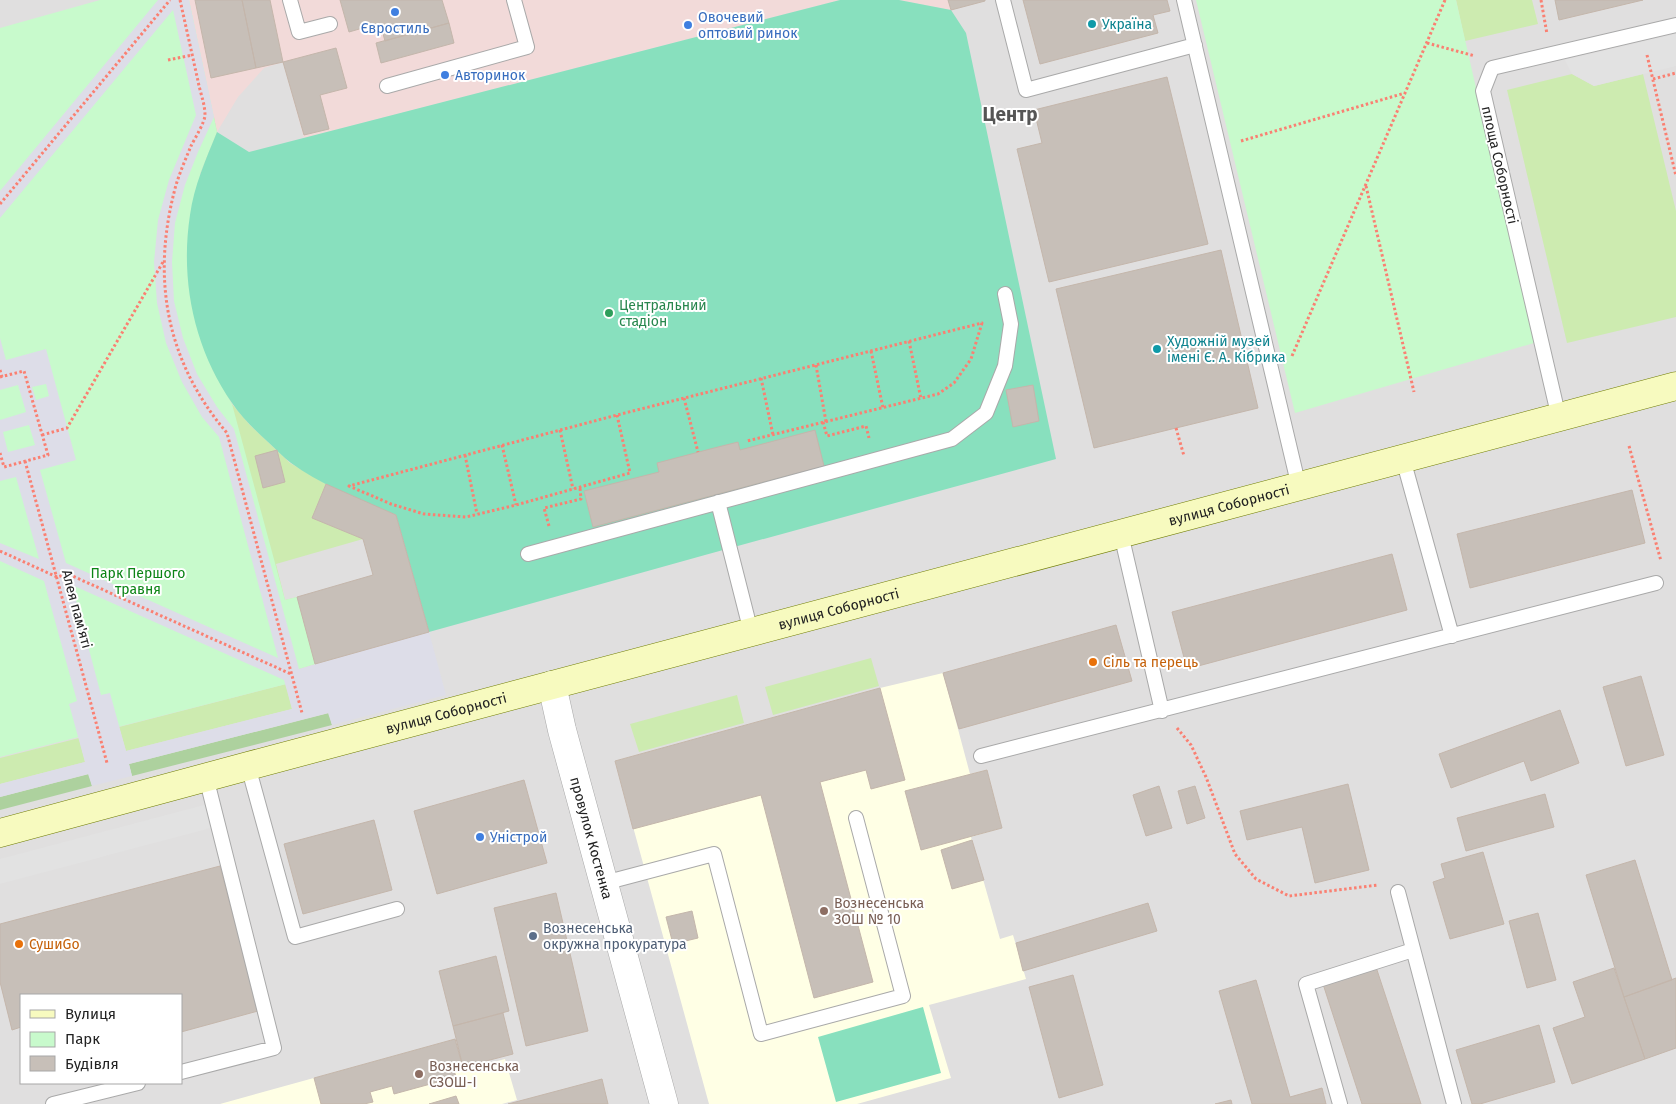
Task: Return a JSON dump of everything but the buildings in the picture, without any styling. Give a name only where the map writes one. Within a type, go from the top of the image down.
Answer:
[{"type":"main road","name":"вулиця Соборності","points":[[0,833],[1676,386]]},
{"type":"street","name":"провулок Костенка","points":[[552,685],[562,730],[664,1104]]},
{"type":"lane","points":[[290,0],[299,32],[330,24]]},
{"type":"lane","points":[[387,86],[527,47],[514,0]]},
{"type":"lane","points":[[1002,0],[1026,90],[1195,45]]},
{"type":"lane","points":[[1184,0],[1299,487]]},
{"type":"lane","name":"площа Соборності","points":[[1559,418],[1483,91],[1492,68],[1676,25]]},
{"type":"lane","points":[[528,554],[952,438],[986,413],[1004,366],[1011,324],[1005,294]]},
{"type":"lane","points":[[1403,459],[1452,636]]},
{"type":"lane","points":[[718,502],[751,632]]},
{"type":"lane","points":[[1121,534],[1162,711]]},
{"type":"lane","points":[[981,756],[1656,583]]},
{"type":"lane","points":[[248,766],[295,937],[397,909]]},
{"type":"lane","points":[[182,1072],[274,1048],[206,777]]},
{"type":"lane","points":[[604,883],[714,854],[761,1034],[903,996],[856,818]]},
{"type":"lane","points":[[1398,892],[1454,1104]]},
{"type":"lane","points":[[1340,1104],[1306,984],[1413,950]]},
{"type":"lane","points":[[53,1104],[134,1084]]},
{"type":"path","points":[[0,204],[170,0]]},
{"type":"path","points":[[180,0],[205,116],[190,148],[177,183],[167,222],[163,262],[166,302],[174,341],[189,378],[209,412],[226,433],[302,713]]},
{"type":"path","points":[[1276,390],[1445,0]]},
{"type":"path","points":[[1642,33],[1676,176]]},
{"type":"path","points":[[168,60],[192,55]]},
{"type":"path","points":[[1653,79],[1676,73]]},
{"type":"path","points":[[1219,147],[1406,93]]},
{"type":"path","points":[[1366,185],[1414,392]]},
{"type":"path","points":[[42,435],[67,428],[163,262]]},
{"type":"path","points":[[617,415],[630,473],[516,505],[466,517],[424,514],[391,504],[349,486],[617,415],[982,323],[970,359],[954,383],[938,394],[747,441]]},
{"type":"path","points":[[909,341],[921,398]]},
{"type":"path","points":[[871,351],[883,408]]},
{"type":"path","points":[[816,365],[827,436],[866,426]]},
{"type":"path","points":[[0,370],[1,377],[24,371],[48,454],[4,467],[0,453]]},
{"type":"path","points":[[761,378],[773,435]]},
{"type":"path","points":[[684,398],[698,452]]},
{"type":"path","points":[[1176,428],[1184,456]]},
{"type":"path","points":[[560,430],[573,489]]},
{"type":"path","points":[[502,445],[516,505]]},
{"type":"path","points":[[1629,446],[1666,581],[1656,583]]},
{"type":"path","points":[[466,455],[477,514]]},
{"type":"path","name":"Алея пам'яті","points":[[25,461],[107,763]]},
{"type":"path","points":[[544,508],[581,499],[580,488]]},
{"type":"path","points":[[0,551],[57,577],[68,574],[292,674]]},
{"type":"path","points":[[1162,711],[1191,745],[1206,777],[1235,854],[1256,878],[1288,896],[1384,884],[1398,892]]},
{"type":"shaded area","points":[[0,0],[1676,0],[1676,1104],[0,1104]]},
{"type":"shaded area","points":[[158,0],[189,0],[214,117],[185,185],[175,223],[172,262],[174,301],[183,338],[197,374],[217,407],[234,429],[299,669],[429,632],[446,695],[332,725],[328,713],[129,764],[132,776],[92,786],[88,774],[0,797],[0,784],[85,762],[69,704],[77,701],[44,581],[0,561],[0,543],[39,559],[16,477],[0,481],[0,420],[26,412],[18,385],[0,390],[0,338],[6,360],[46,349],[76,460],[40,470],[66,563],[278,658],[219,437],[202,417],[182,382],[166,343],[157,303],[154,262],[158,220],[169,180],[196,115],[173,10],[0,218],[0,191]],"holes":[[[46,384],[49,396],[36,400],[32,387]],[[29,425],[35,445],[8,452],[3,432]],[[72,585],[284,680],[292,709],[126,751],[110,693],[101,695]]]},
{"type":"shaded area","points":[[189,0],[840,0],[304,138],[283,62],[264,68],[238,97],[217,132]]},
{"type":"shaded area","points":[[899,0],[948,0],[951,10]]},
{"type":"shaded area","points":[[1676,34],[1676,66],[1594,86],[1572,74],[1565,60]]},
{"type":"shaded area","name":"Вознесенська ЗОШ № 10","points":[[943,673],[970,774],[987,770],[1002,828],[971,837],[1000,939],[1013,935],[1026,979],[929,1005],[951,1078],[857,1104],[709,1104],[615,761],[880,688]]},
{"type":"shaded area","points":[[208,804],[214,827],[0,884],[0,859]]},
{"type":"shaded area","name":"Вознесенська СЗОШ-І","points":[[455,1039],[463,1070],[505,1059],[517,1100],[502,1104],[220,1104]]},
{"type":"green space","name":"Парк Першого травня","points":[[100,0],[189,0],[217,132],[200,174],[212,369],[232,404],[285,600],[297,597],[315,664],[299,669],[302,680],[0,757],[0,28]]},
{"type":"green space","name":"Центральний стадіон","points":[[840,0],[899,0],[951,10],[966,33],[1056,459],[429,632],[396,515],[329,486],[288,461],[240,414],[219,382],[208,360],[199,337],[193,313],[189,289],[187,240],[194,194],[217,132],[249,152]]},
{"type":"green space","points":[[1196,0],[1456,0],[1534,343],[1295,413]]},
{"type":"green space","points":[[1456,0],[1532,0],[1538,24],[1465,41]]},
{"type":"green space","points":[[1572,74],[1594,86],[1643,74],[1676,211],[1676,317],[1567,343],[1507,90]]},
{"type":"green space","points":[[214,117],[217,132],[200,174],[190,213],[186,253],[189,293],[197,332],[212,369],[232,404],[249,424],[290,463],[326,484],[312,518],[363,539],[276,564],[285,600],[297,597],[315,664],[299,669],[234,429],[203,383],[191,358],[182,333],[176,307],[172,280],[175,224],[181,196]]},
{"type":"green space","points":[[871,658],[879,686],[773,715],[765,687]]},
{"type":"green space","points":[[286,684],[292,709],[126,751],[119,727]]},
{"type":"green space","points":[[737,695],[744,723],[639,752],[630,724]]},
{"type":"green space","points":[[329,713],[332,725],[132,776],[129,764]]},
{"type":"green space","points":[[79,738],[85,762],[0,784],[0,758]]},
{"type":"green space","points":[[89,774],[92,786],[0,810],[0,797]]},
{"type":"green space","points":[[923,1007],[941,1073],[836,1102],[818,1037]]},
{"type":"place","name":"Євростиль","points":[[395,12]]},
{"type":"place","name":"Україна","points":[[1092,24]]},
{"type":"place","name":"Овочевий оптовий ринок","points":[[688,25]]},
{"type":"place","name":"Авторинок","points":[[445,75]]},
{"type":"place","name":"Центральний стадіон","points":[[609,313]]},
{"type":"place","name":"Художній музей імені Є. А. Кібрика","points":[[1157,349]]},
{"type":"place","name":"Сіль та перець","points":[[1093,662]]},
{"type":"place","name":"Уністрой","points":[[480,837]]},
{"type":"place","name":"Вознесенська ЗОШ № 10","points":[[824,911]]},
{"type":"place","name":"Вознесенська окружна прокуратура","points":[[533,936]]},
{"type":"place","name":"СушиGo","points":[[19,944]]},
{"type":"place","name":"Вознесенська СЗОШ-І","points":[[419,1074]]},
{"type":"district","name":"Центр","points":[[1010,114]]}]
